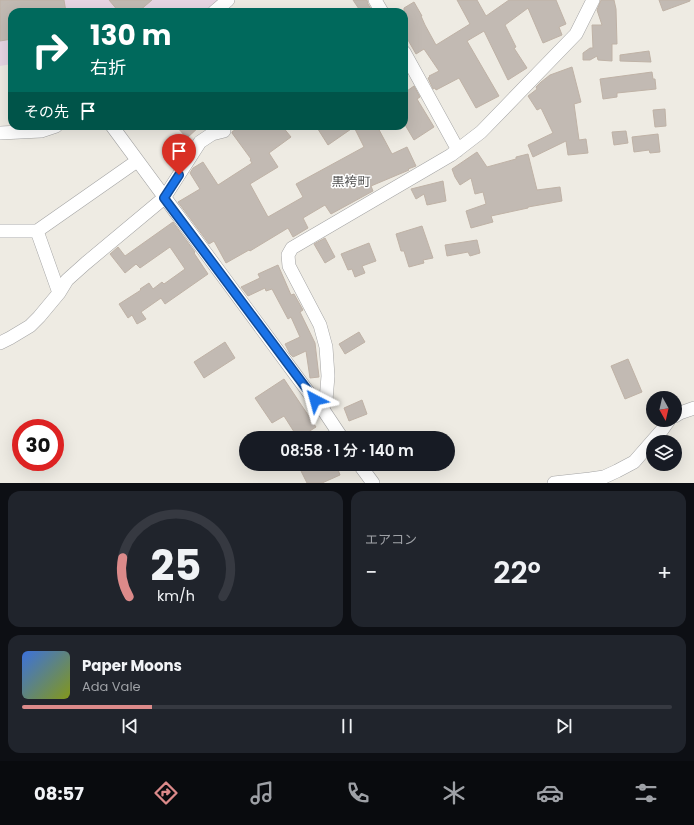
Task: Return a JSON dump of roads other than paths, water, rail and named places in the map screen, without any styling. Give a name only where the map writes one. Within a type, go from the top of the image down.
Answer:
[{"type":"street","points":[[219,8],[228,0]]},
{"type":"street","points":[[322,408],[326,400],[328,376],[326,347],[320,325],[289,266],[288,255],[292,248],[451,155],[481,132],[576,34],[593,0]]},
{"type":"street","points":[[408,59],[458,150]]},
{"type":"street","points":[[0,133],[44,130]]},
{"type":"street","points":[[115,130],[309,393],[322,408],[337,431]]},
{"type":"street","points":[[0,342],[30,326],[59,293],[67,280],[164,198],[200,142],[212,134],[224,131]]},
{"type":"street","points":[[0,231],[37,231],[137,161]]},
{"type":"street","points":[[37,231],[59,293]]},
{"type":"street","points":[[682,412],[694,408]]},
{"type":"street","points":[[554,483],[604,477],[617,471],[634,462],[664,427]]},
{"type":"street","points":[[364,471],[373,483]]},
{"type":"district","name":"黒袴町","points":[[351,181]]}]
